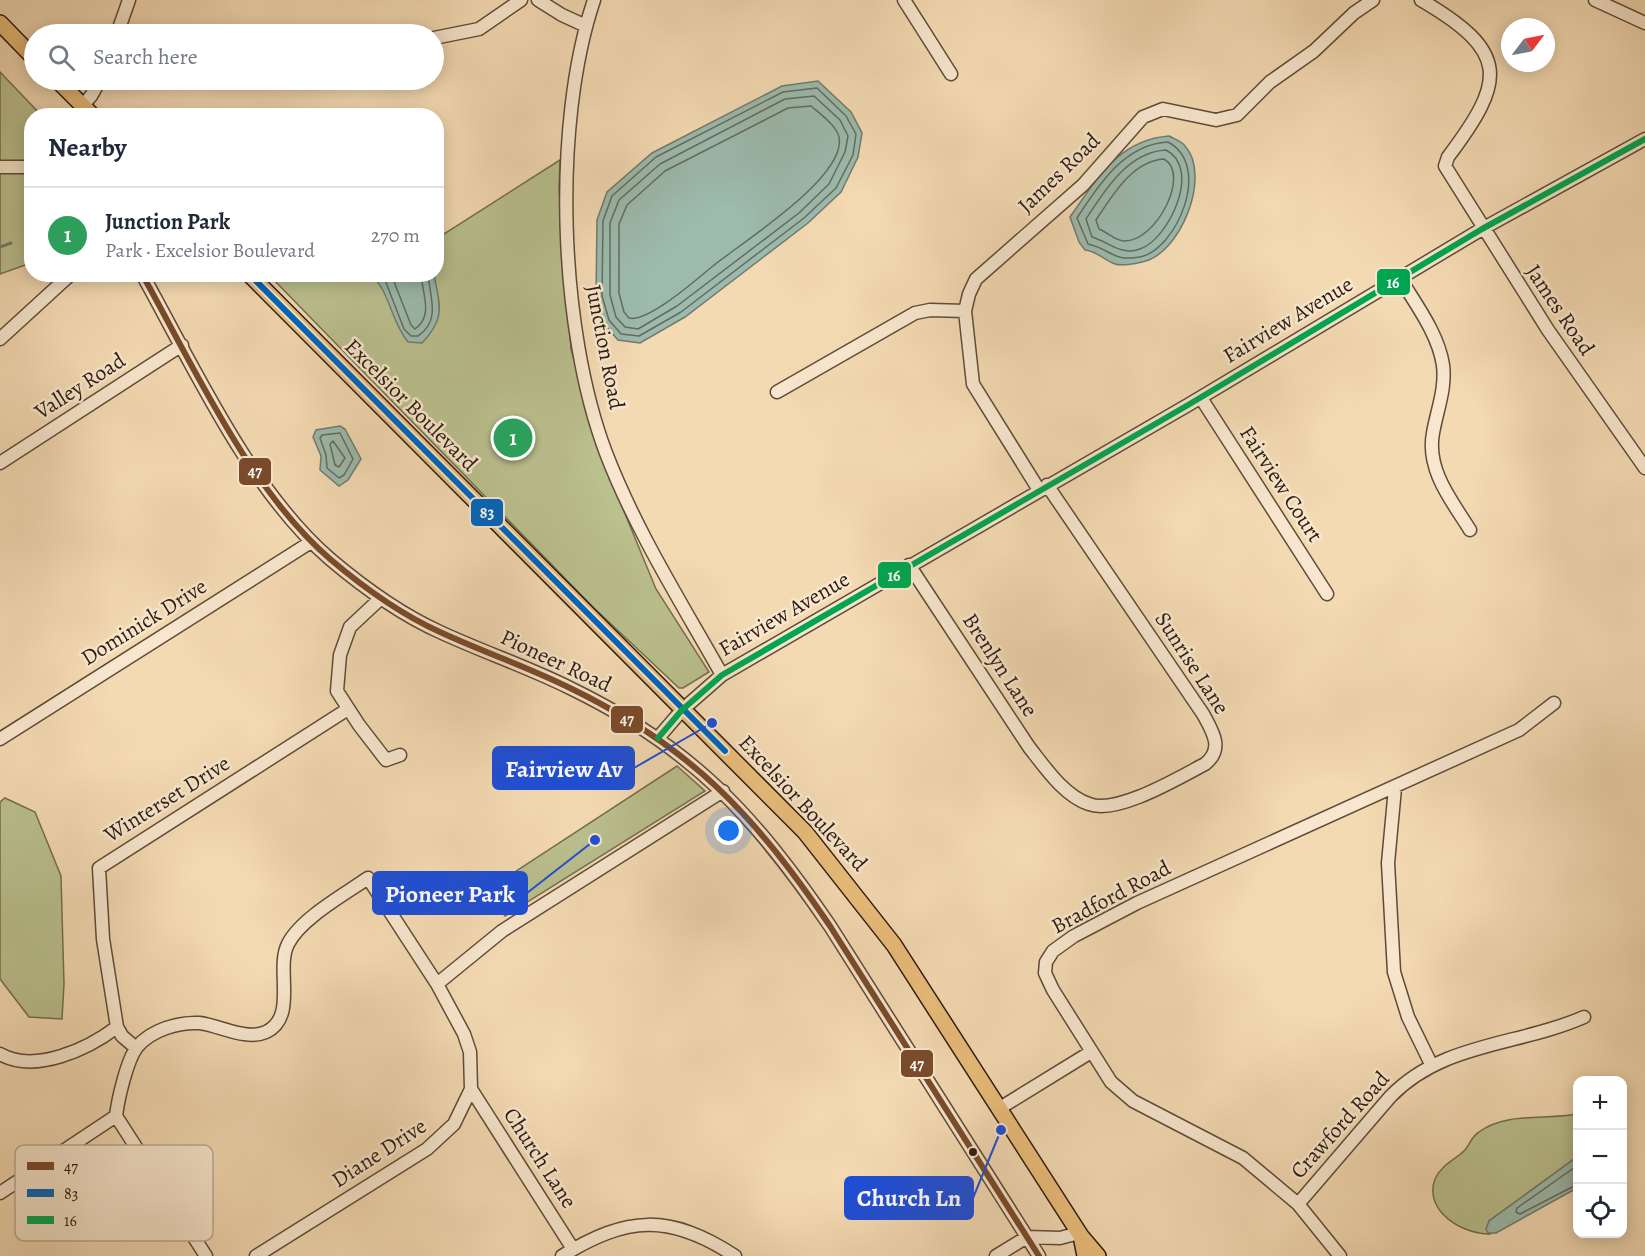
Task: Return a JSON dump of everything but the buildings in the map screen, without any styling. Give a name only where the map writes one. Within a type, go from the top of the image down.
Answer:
[{"type":"main road","points":[[0,23],[24,48]]},
{"type":"main road","points":[[67,90],[86,108]]},
{"type":"main road","name":"Excelsior Boulevard","points":[[257,282],[786,812],[853,890],[894,945],[1080,1234],[1098,1256]]},
{"type":"main road","name":"Excelsior Boulevard","points":[[1080,1234],[1085,1256]]},
{"type":"street","points":[[121,24],[129,0]]},
{"type":"street","points":[[444,36],[479,29],[521,0]]},
{"type":"street","points":[[538,0],[586,26]]},
{"type":"street","name":"Junction Road","points":[[594,0],[574,81],[570,118],[567,219],[574,319],[586,380],[606,451],[635,519],[722,675]]},
{"type":"street","points":[[903,0],[951,74]]},
{"type":"street","name":"James Road","points":[[965,311],[976,279],[1083,185],[1143,117],[1152,111],[1163,109],[1216,120],[1237,116],[1270,82],[1314,51],[1354,13],[1373,0]]},
{"type":"street","name":"James Road","points":[[1421,0],[1476,41],[1490,69],[1486,100],[1448,157],[1445,166],[1482,229],[1554,339],[1645,468]]},
{"type":"street","points":[[1595,0],[1645,23]]},
{"type":"street","points":[[88,108],[94,90]]},
{"type":"street","name":"Fairview Avenue","points":[[658,738],[682,710],[722,675],[1043,487],[1201,398],[1482,229],[1645,139]]},
{"type":"street","points":[[0,167],[24,167]]},
{"type":"street","points":[[1400,278],[1433,332],[1440,350],[1443,373],[1442,395],[1431,450],[1441,482],[1470,530]]},
{"type":"street","points":[[0,339],[62,282]]},
{"type":"street","name":"Pioneer Road","points":[[147,282],[264,483],[311,542],[381,598],[438,631],[569,687],[658,738],[723,791],[774,847],[824,917],[1040,1256]]},
{"type":"street","points":[[777,392],[915,313],[930,310],[965,311]]},
{"type":"street","name":"Sunrise Lane","points":[[965,311],[973,384],[1203,714],[1217,747],[1214,757],[1205,764],[1156,788],[1104,806],[1089,805],[1062,785]]},
{"type":"street","name":"Valley Road","points":[[0,463],[182,345]]},
{"type":"street","name":"Fairview Court","points":[[1201,398],[1327,594]]},
{"type":"street","name":"Dominick Drive","points":[[0,739],[311,542]]},
{"type":"street","name":"Brenlyn Lane","points":[[909,565],[1029,747],[1062,785]]},
{"type":"street","points":[[381,598],[351,627],[340,655],[337,691],[348,710],[386,760],[400,755]]},
{"type":"street","name":"Bradford Road","points":[[1340,1256],[1298,1204],[1243,1158],[1133,1101],[1111,1082],[1045,973],[1046,962],[1053,951],[1074,936],[1137,903],[1519,730],[1554,703]]},
{"type":"street","name":"Winterset Drive","points":[[117,1027],[106,970],[99,868],[348,710]]},
{"type":"street","points":[[1395,788],[1388,863],[1394,972],[1408,1017],[1431,1064]]},
{"type":"street","points":[[437,984],[502,931],[723,791]]},
{"type":"street","name":"Diane Drive","points":[[136,1048],[166,1028],[180,1024],[199,1023],[242,1033],[266,1032],[281,1017],[284,960],[291,938],[306,923],[368,878],[437,984],[464,1034],[470,1052],[471,1089],[454,1124],[427,1149],[256,1256]]},
{"type":"street","name":"Crawford Road","points":[[1298,1204],[1390,1097],[1404,1083],[1431,1064],[1456,1054],[1562,1027],[1584,1017]]},
{"type":"street","points":[[0,1054],[20,1061],[51,1059],[102,1038],[117,1027],[122,1036],[136,1048],[118,1099],[116,1116],[135,1145]]},
{"type":"street","points":[[999,1108],[1091,1052]]},
{"type":"street","name":"Church Lane","points":[[471,1089],[573,1249]]},
{"type":"street","points":[[72,1145],[116,1116]]},
{"type":"street","points":[[0,1193],[15,1183]]},
{"type":"street","points":[[562,1256],[609,1230],[650,1223],[698,1236],[735,1256]]},
{"type":"street","points":[[996,1256],[1027,1237],[1060,1238],[1080,1234]]},
{"type":"street","points":[[196,1241],[206,1256]]},
{"type":"green space","points":[[0,72],[34,108],[24,108],[24,265],[0,274]]},
{"type":"green space","points":[[560,160],[559,190],[571,349],[607,470],[656,589],[709,672],[683,688],[679,688],[594,608],[276,282],[444,282],[444,234]]},
{"type":"green space","points":[[677,766],[705,791],[505,916],[487,890]]},
{"type":"green space","points":[[5,798],[35,812],[61,876],[64,984],[62,1019],[29,1017],[0,979],[0,802]]},
{"type":"green space","points":[[1573,1115],[1573,1160],[1489,1221],[1488,1233],[1491,1234],[1469,1230],[1448,1219],[1440,1211],[1433,1191],[1435,1179],[1444,1166],[1465,1150],[1477,1134],[1490,1126],[1514,1119]]},
{"type":"water","points":[[818,81],[851,112],[862,133],[858,157],[841,192],[808,223],[685,317],[640,343],[618,340],[603,323],[596,296],[597,220],[607,192],[652,153],[782,86]]},
{"type":"water","points":[[1169,136],[1185,146],[1192,159],[1195,176],[1188,213],[1169,245],[1156,256],[1142,262],[1124,265],[1115,264],[1085,250],[1079,242],[1070,217],[1090,189],[1122,153],[1151,139]]},
{"type":"water","points":[[377,282],[435,282],[439,304],[438,319],[422,343],[408,342],[402,334]]},
{"type":"water","points":[[340,426],[345,429],[361,459],[348,480],[339,486],[320,470],[321,456],[313,437],[316,430]]},
{"type":"water","points":[[1573,1160],[1573,1190],[1496,1233],[1488,1233],[1486,1229],[1489,1221]]},
{"type":"waterway","points":[[0,247],[11,243]]},
{"type":"transit line","name":"16","points":[[658,738],[682,710],[722,675],[1188,405],[1482,229],[1645,139]]},
{"type":"transit line","name":"47","points":[[146,282],[203,387],[249,463],[274,498],[330,559],[382,599],[425,625],[554,680],[613,711],[652,735],[686,760],[747,818],[775,851],[830,926],[1039,1256]]},
{"type":"transit line","name":"83","points":[[257,282],[725,751]]},
{"type":"place","name":"Junction Park","points":[[513,438]]},
{"type":"place","name":"Fairview Av","points":[[712,723]]},
{"type":"place","name":"Pioneer Park","points":[[595,840]]},
{"type":"place","name":"Church Ln","points":[[1001,1130]]}]
